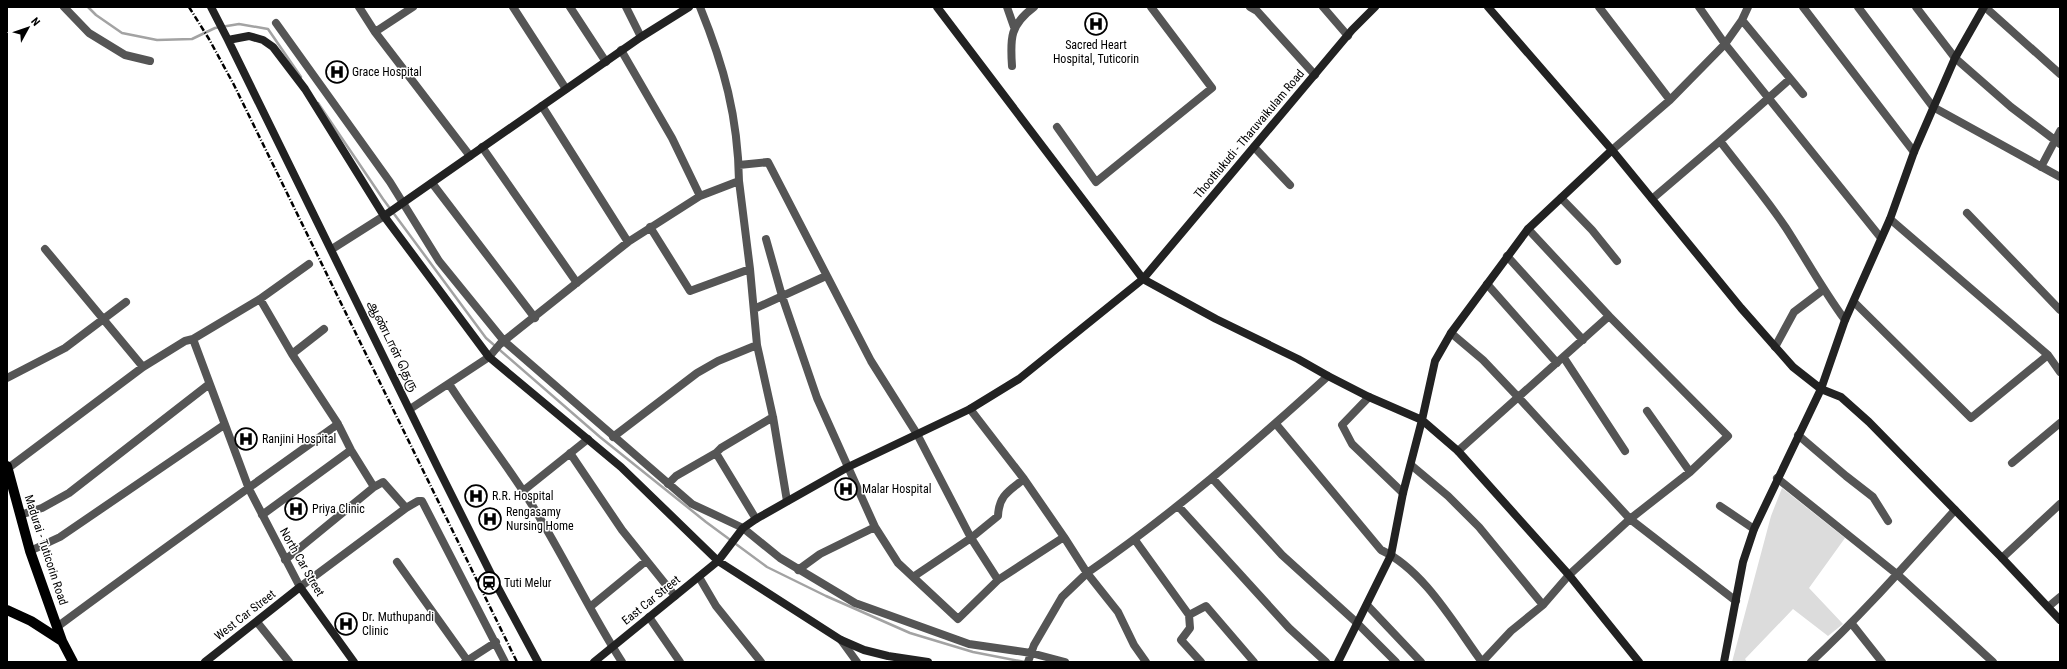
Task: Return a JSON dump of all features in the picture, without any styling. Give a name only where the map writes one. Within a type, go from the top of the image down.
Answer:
[{"type":"main road","name":"Madurai - Tuticorin Road","points":[[7,468],[30,551],[62,641],[73,662]]},
{"type":"main road","points":[[7,610],[31,621],[62,641]]},
{"type":"street","points":[[64,7],[89,33],[125,55],[150,61]]},
{"type":"street","name":"ஆண்டாள் தெரு","points":[[211,7],[497,586],[538,662]]},
{"type":"street","points":[[359,7],[375,32],[470,156]]},
{"type":"street","points":[[375,32],[413,7]]},
{"type":"street","points":[[513,7],[566,89]]},
{"type":"street","points":[[570,7],[606,62]]},
{"type":"street","points":[[626,7],[641,37]]},
{"type":"street","points":[[332,250],[386,215],[606,62],[621,50],[688,7]]},
{"type":"street","points":[[700,7],[716,47],[733,106],[739,181],[750,269],[757,345],[773,417],[787,501]]},
{"type":"street","points":[[937,7],[1143,279],[1328,376],[1370,397],[1422,420],[1458,451],[1569,575],[1639,662]]},
{"type":"street","points":[[1007,7],[1014,27],[1011,46],[1012,66]]},
{"type":"street","points":[[1014,27],[1026,13],[1034,7]]},
{"type":"street","points":[[1056,127],[1096,182],[1212,88],[1151,7]]},
{"type":"street","points":[[1250,7],[1257,12],[1315,75]]},
{"type":"street","points":[[1323,7],[1348,36]]},
{"type":"street","name":"Thoothukudi - Tharuvaikulam Road","points":[[917,434],[970,408],[1019,379],[1143,279],[1348,36],[1375,7]]},
{"type":"street","points":[[1488,7],[1612,150],[1793,367],[1821,389],[1841,397],[1869,422],[2002,558],[2060,620]]},
{"type":"street","points":[[1599,7],[1670,100]]},
{"type":"street","points":[[1699,7],[1767,98],[1881,238]]},
{"type":"street","points":[[1338,662],[1356,622],[1367,605],[1391,555],[1403,493],[1422,420],[1435,361],[1451,333],[1528,229],[1612,150],[1670,100],[1726,44],[1742,20],[1748,7]]},
{"type":"street","points":[[1803,7],[1914,152]]},
{"type":"street","points":[[1858,7],[1933,106],[2060,177]]},
{"type":"street","points":[[1916,7],[1955,58],[2011,107],[2057,142]]},
{"type":"street","points":[[1724,662],[1743,562],[1754,529],[1777,478],[1821,389],[1846,320],[1890,219],[1914,152],[1933,106],[1955,58],[1985,7],[2060,74]]},
{"type":"street","points":[[1742,20],[1803,94]]},
{"type":"street","points":[[276,23],[390,182],[399,205],[439,261],[502,342],[692,504],[741,531],[798,570],[855,603],[968,644],[1029,658],[1066,662]]},
{"type":"street","points":[[228,40],[249,36],[263,40],[273,47],[305,89],[386,215],[491,354],[621,467],[720,558],[841,640],[870,652],[928,662]]},
{"type":"street","points":[[621,50],[672,138],[700,196]]},
{"type":"street","points":[[1652,199],[1790,79]]},
{"type":"street","points":[[542,106],[628,242]]},
{"type":"street","points":[[2041,166],[2057,142],[2060,131]]},
{"type":"street","points":[[1720,141],[1767,200],[1787,229],[1823,290],[1846,320]]},
{"type":"street","points":[[1254,147],[1290,184]]},
{"type":"street","points":[[482,148],[577,283]]},
{"type":"street","points":[[739,166],[768,162],[871,361],[917,434],[971,538],[998,580]]},
{"type":"street","points":[[410,408],[449,384],[491,354],[502,342],[535,318],[628,242],[700,196],[739,181]]},
{"type":"street","points":[[432,182],[535,318]]},
{"type":"street","points":[[1561,198],[1592,230],[1617,262]]},
{"type":"street","points":[[1967,213],[2060,310]]},
{"type":"street","points":[[1890,219],[2048,356],[2060,372]]},
{"type":"street","points":[[650,227],[690,291],[750,269]]},
{"type":"street","points":[[1276,424],[1381,550],[1404,563],[1428,588],[1482,662],[1511,631],[1543,605],[1569,575],[1630,520],[1690,472],[1728,436],[1609,316],[1528,229]]},
{"type":"street","points":[[766,239],[782,296],[817,398],[875,527],[898,563],[958,619],[998,580],[1064,537]]},
{"type":"street","points":[[45,249],[143,367]]},
{"type":"street","points":[[1507,256],[1583,340]]},
{"type":"street","points":[[7,468],[143,367],[185,341],[193,339],[260,300],[309,264]]},
{"type":"street","points":[[754,309],[826,276]]},
{"type":"street","points":[[1487,284],[1560,360],[1625,450]]},
{"type":"street","points":[[1775,347],[1794,312],[1823,290]]},
{"type":"street","points":[[260,300],[292,354],[338,424],[351,450],[374,487]]},
{"type":"street","points":[[7,378],[65,348],[102,318],[126,302]]},
{"type":"street","points":[[1854,302],[1971,418],[2048,356]]},
{"type":"street","points":[[1458,451],[1609,316]]},
{"type":"street","points":[[292,354],[324,329]]},
{"type":"street","points":[[1451,333],[1483,360],[1630,520],[1736,600]]},
{"type":"street","name":"North Car Street","points":[[193,339],[208,385],[249,489],[300,587],[354,662]]},
{"type":"street","points":[[613,437],[697,373],[718,361],[757,345]]},
{"type":"street","points":[[1029,658],[1062,597],[1087,573],[1135,540],[1179,506],[1276,424],[1328,376]]},
{"type":"street","points":[[449,384],[523,490],[622,662]]},
{"type":"street","points":[[20,515],[42,508],[70,493],[208,385]]},
{"type":"street","points":[[1370,397],[1342,425],[1352,444],[1403,493]]},
{"type":"street","points":[[970,408],[1024,479],[1087,573],[1118,612],[1134,645],[1146,662]]},
{"type":"street","points":[[1647,411],[1690,472]]},
{"type":"street","points":[[668,484],[676,476],[773,417]]},
{"type":"street","points":[[2012,464],[2060,423]]},
{"type":"street","points":[[57,626],[338,424]]},
{"type":"street","points":[[30,551],[60,537],[224,425]]},
{"type":"street","name":"East Car Street","points":[[594,662],[720,558],[741,531],[756,518],[848,467],[917,434]]},
{"type":"street","points":[[1798,435],[1846,476],[1874,497],[1888,521]]},
{"type":"street","points":[[523,490],[588,439]]},
{"type":"street","points":[[262,515],[351,450]]},
{"type":"street","points":[[570,453],[617,524],[675,596]]},
{"type":"street","points":[[716,453],[756,518]]},
{"type":"street","points":[[1411,465],[1448,496],[1479,527],[1543,605]]},
{"type":"street","points":[[1212,478],[1282,555],[1356,622],[1396,662]]},
{"type":"street","points":[[1777,478],[1898,575],[1993,662]]},
{"type":"street","points":[[913,577],[971,538],[998,516],[1002,497],[1024,479]]},
{"type":"street","points":[[285,560],[374,487],[383,482],[406,508]]},
{"type":"street","points":[[300,587],[406,508],[418,501],[422,501],[505,662]]},
{"type":"street","points":[[2002,558],[2060,504]]},
{"type":"street","points":[[1179,506],[1289,628],[1326,662]]},
{"type":"street","points":[[1720,506],[1754,529]]},
{"type":"street","points":[[1811,662],[1852,624],[1898,575],[1955,510]]},
{"type":"street","points":[[798,570],[820,554],[875,527]]},
{"type":"street","points":[[1135,540],[1189,615],[1190,628],[1181,640],[1201,662]]},
{"type":"street","points":[[590,607],[646,561]]},
{"type":"street","points":[[397,562],[466,661],[496,642]]},
{"type":"street","points":[[698,577],[716,606],[761,662]]},
{"type":"street","name":"West Car Street","points":[[205,662],[300,587]]},
{"type":"street","points":[[2048,607],[2060,597]]},
{"type":"street","points":[[1367,605],[1421,662]]},
{"type":"street","points":[[1189,615],[1206,606],[1254,662]]},
{"type":"street","points":[[649,617],[680,662]]},
{"type":"street","points":[[257,622],[290,662]]},
{"type":"street","points":[[1852,624],[1882,662]]},
{"type":"street","points":[[841,640],[857,662]]},
{"type":"shaded area","points":[[1782,488],[1845,538],[1809,588],[1843,624],[1828,636],[1793,609],[1745,659],[1747,662],[1732,662],[1771,516]]},
{"type":"waterway","points":[[88,7],[96,15],[122,33],[157,40],[192,39],[215,28],[239,24],[268,29],[301,77]]},
{"type":"waterway","points":[[318,103],[383,199],[486,338],[600,437],[706,522],[767,567],[826,596],[910,633],[973,652],[1025,662]]},
{"type":"railway","points":[[189,7],[209,39],[234,85],[517,662]]},
{"type":"place","name":"Sacred Heart Hospital, Tuticorin","points":[[1096,24]]},
{"type":"place","name":"Grace Hospital","points":[[337,72]]},
{"type":"place","name":"Ranjini Hospital","points":[[246,439]]},
{"type":"place","name":"Malar Hospital","points":[[846,489]]},
{"type":"place","name":"R.R. Hospital","points":[[476,496]]},
{"type":"place","name":"Priya Clinic","points":[[296,509]]},
{"type":"place","name":"Rengasamy Nursing Home","points":[[490,519]]},
{"type":"place","name":"Tuti Melur","points":[[489,583]]},
{"type":"place","name":"Dr. Muthupandi Clinic","points":[[346,624]]}]
